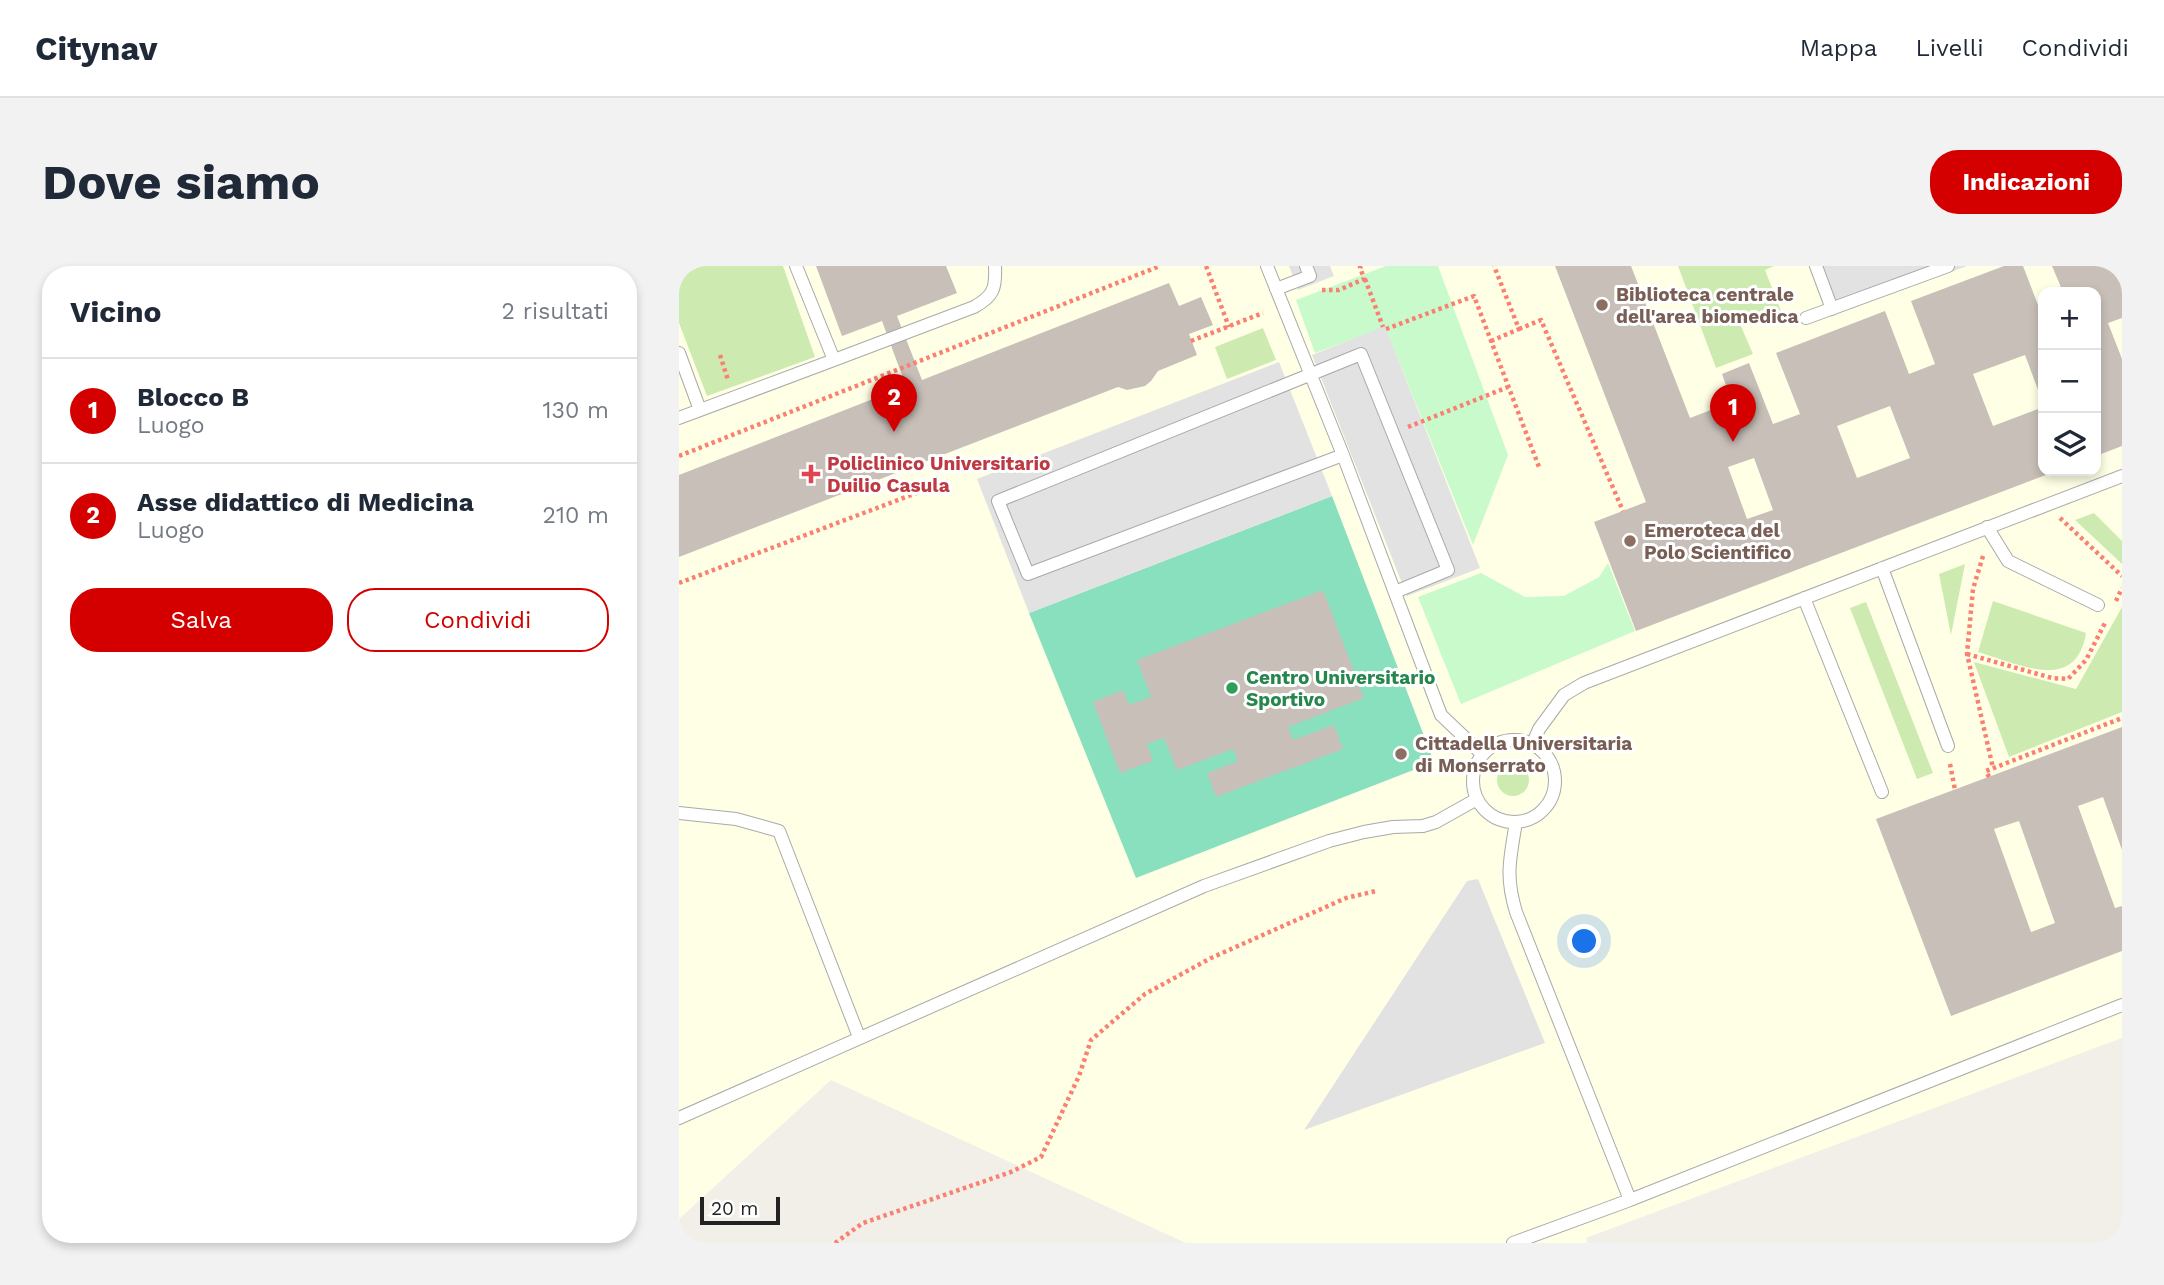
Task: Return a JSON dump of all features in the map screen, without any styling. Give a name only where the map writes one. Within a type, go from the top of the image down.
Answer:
[{"type":"lane","points":[[796,266],[834,360]]},
{"type":"lane","points":[[679,418],[974,307],[987,300],[994,289],[995,266]]},
{"type":"lane","points":[[1267,266],[1343,456],[1441,715],[1482,754]]},
{"type":"lane","points":[[1276,289],[1310,276],[1306,266]]},
{"type":"lane","points":[[1816,266],[1832,309]]},
{"type":"lane","points":[[1806,318],[1948,266]]},
{"type":"lane","points":[[679,353],[701,410]]},
{"type":"lane","points":[[1343,456],[1028,574],[998,501],[1361,354],[1448,570],[1395,592]]},
{"type":"lane","points":[[1533,743],[1539,729],[1564,695],[1572,690],[2122,476]]},
{"type":"lane","points":[[1987,527],[2008,561],[2098,605]]},
{"type":"lane","points":[[1882,568],[1948,746]]},
{"type":"lane","points":[[1804,598],[1882,792]]},
{"type":"lane","points":[[1519,739],[1533,743],[1552,762],[1556,776],[1550,802],[1541,813],[1529,820],[1502,821],[1490,815],[1480,805],[1474,793],[1472,779],[1475,765],[1482,754],[1493,745],[1506,740],[1519,739]]},
{"type":"lane","points":[[679,1118],[1204,886],[1329,841],[1364,832],[1423,826],[1436,822],[1477,799]]},
{"type":"lane","points":[[679,813],[736,819],[779,831],[859,1037]]},
{"type":"lane","points":[[1516,822],[1508,872],[1509,891],[1630,1200]]},
{"type":"lane","points":[[1513,1243],[1630,1200],[2122,1005]]},
{"type":"path","points":[[679,456],[1160,266]]},
{"type":"path","points":[[1206,266],[1229,327]]},
{"type":"path","points":[[1362,266],[1360,267],[1364,279],[1384,328],[1474,296],[1539,467]]},
{"type":"path","points":[[1494,266],[1519,330]]},
{"type":"path","points":[[1283,306],[1322,290],[1339,290],[1364,279]]},
{"type":"path","points":[[1191,341],[1263,313]]},
{"type":"path","points":[[1491,341],[1541,320],[1623,511]]},
{"type":"path","points":[[1393,433],[1508,387]]},
{"type":"path","points":[[679,583],[948,481]]},
{"type":"path","points":[[2056,515],[2122,576]]},
{"type":"path","points":[[1985,548],[1973,589],[1967,654],[1993,768]]},
{"type":"path","points":[[1967,654],[2052,678],[2068,679],[2086,660],[2122,588]]},
{"type":"path","points":[[1989,777],[1986,771],[2122,719]]},
{"type":"path","points":[[1948,746],[1955,790]]},
{"type":"path","points":[[835,1243],[863,1223],[1011,1172],[1041,1157],[1079,1076],[1091,1040],[1145,994],[1210,958],[1346,898],[1376,891]]},
{"type":"shaded area","name":"Cittadella Universitaria di Monserrato","points":[[679,266],[2122,266],[2122,1038],[1586,1238],[1587,1243],[1186,1243],[831,1080],[679,1219]]},
{"type":"shaded area","points":[[1289,266],[1330,266],[1334,276],[1298,290]]},
{"type":"shaded area","points":[[1810,266],[1967,266],[1830,317]]},
{"type":"shaded area","points":[[1385,326],[1480,568],[1407,596],[1312,355]]},
{"type":"shaded area","points":[[1279,362],[1332,496],[1029,613],[977,479]]},
{"type":"shaded area","points":[[1478,879],[1545,1043],[1304,1130],[1467,881]]},
{"type":"green space","points":[[679,266],[783,266],[815,357],[707,396],[679,323]]},
{"type":"green space","points":[[1386,266],[1438,266],[1508,455],[1473,545],[1385,327],[1315,353],[1296,300]]},
{"type":"green space","points":[[1678,266],[1774,266],[1765,270],[1781,311],[1740,324],[1753,354],[1716,368]]},
{"type":"green space","points":[[1263,328],[1276,360],[1227,379],[1215,347]]},
{"type":"green space","name":"Centro Universitario Sportivo","points":[[1332,496],[1434,762],[1136,878],[1029,613]]},
{"type":"green space","points":[[2094,513],[2122,541],[2122,564],[2075,520]]},
{"type":"green space","points":[[1608,563],[1635,631],[1461,704],[1418,597],[1481,573],[1525,597],[1564,596],[1599,577]]},
{"type":"green space","points":[[1965,564],[1951,635],[1939,574]]},
{"type":"green space","points":[[1993,601],[2086,633],[2080,652],[2070,664],[2058,669],[2043,670],[1978,652]]},
{"type":"green space","points":[[1866,602],[1933,773],[1917,779],[1850,608]]},
{"type":"green space","points":[[2122,607],[2122,712],[2009,757],[1974,662],[2076,689]]},
{"type":"green space","points":[[1513,764],[1524,769],[1529,780],[1524,791],[1513,796],[1502,791],[1497,780],[1502,769]]},
{"type":"building","points":[[816,266],[946,266],[957,293],[897,316],[922,380],[1169,283],[1179,306],[1201,297],[1213,325],[1189,334],[1197,355],[1158,371],[1145,386],[1127,390],[1118,387],[679,557],[679,475],[906,386],[882,321],[842,336]]},
{"type":"building","points":[[1555,266],[1631,266],[1690,418],[1732,402],[1722,374],[1749,363],[1773,424],[1800,414],[1776,353],[1885,311],[1909,374],[1935,364],[1911,301],[2004,266],[2023,266],[2038,305],[2038,390],[2025,355],[1973,374],[1993,426],[2038,409],[2038,476],[2043,476],[1636,631],[1594,522],[1646,502]],"holes":[[[1890,406],[1910,458],[1857,478],[1837,426]],[[1754,458],[1773,510],[1747,519],[1728,467]]]},
{"type":"building","points":[[2052,266],[2122,266],[2122,318],[2108,323],[2122,359],[2122,446],[2101,454],[2101,287],[2061,287]]},
{"type":"building","points":[[1323,590],[1364,698],[1288,727],[1293,740],[1334,725],[1343,749],[1216,797],[1207,773],[1238,761],[1233,749],[1177,770],[1164,738],[1147,744],[1153,761],[1120,773],[1093,702],[1123,690],[1129,705],[1151,697],[1137,660]]},
{"type":"building","points":[[2122,727],[2122,850],[2103,797],[2078,806],[2115,908],[2122,906],[2122,951],[1951,1016],[1876,819]],"holes":[[[2019,821],[2055,923],[2031,932],[1994,829]]]},
{"type":"place","name":"Biblioteca centrale dell'area biomedica","points":[[1602,305]]},
{"type":"place","name":"Asse didattico di Medicina","points":[[894,432]]},
{"type":"place","name":"Blocco B","points":[[1733,442]]},
{"type":"place","name":"Policlinico Universitario Duilio Casula","points":[[811,474]]},
{"type":"place","name":"Emeroteca del Polo Scientifico","points":[[1630,541]]},
{"type":"place","name":"Centro Universitario Sportivo","points":[[1232,688]]},
{"type":"place","name":"Cittadella Universitaria di Monserrato","points":[[1401,754]]}]
